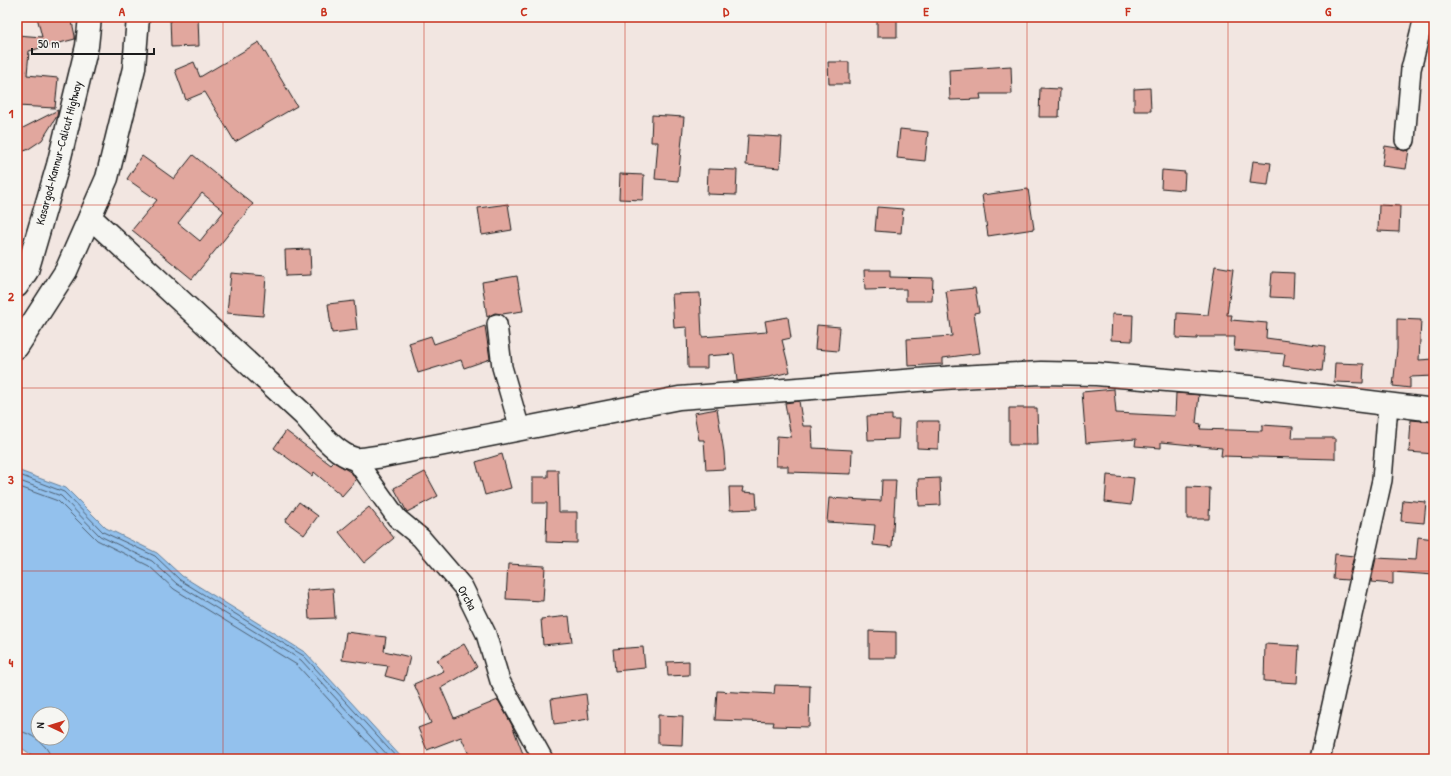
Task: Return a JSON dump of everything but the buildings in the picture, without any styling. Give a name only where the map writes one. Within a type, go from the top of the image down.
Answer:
[{"type":"main road","name":"Kasargod-Kannur-Calicut Highway","points":[[17,286],[27,271],[58,166],[87,46],[90,17]]},
{"type":"main road","points":[[17,347],[66,271],[107,178],[134,68],[138,17]]},
{"type":"main road","points":[[90,217],[304,415],[330,444],[340,452],[355,459],[383,456],[679,398],[957,377],[1096,374],[1250,387],[1434,410]]},
{"type":"street","points":[[1405,140],[1411,69],[1424,17]]},
{"type":"street","points":[[497,324],[502,367],[520,429]]},
{"type":"street","points":[[1320,759],[1382,480],[1388,405]]},
{"type":"street","name":"Orcha","points":[[355,459],[397,518],[421,538],[463,587],[486,634],[500,681],[543,759]]},
{"type":"water","points":[[17,470],[66,488],[106,528],[157,553],[182,576],[306,653],[403,759],[38,759],[17,745]]}]
